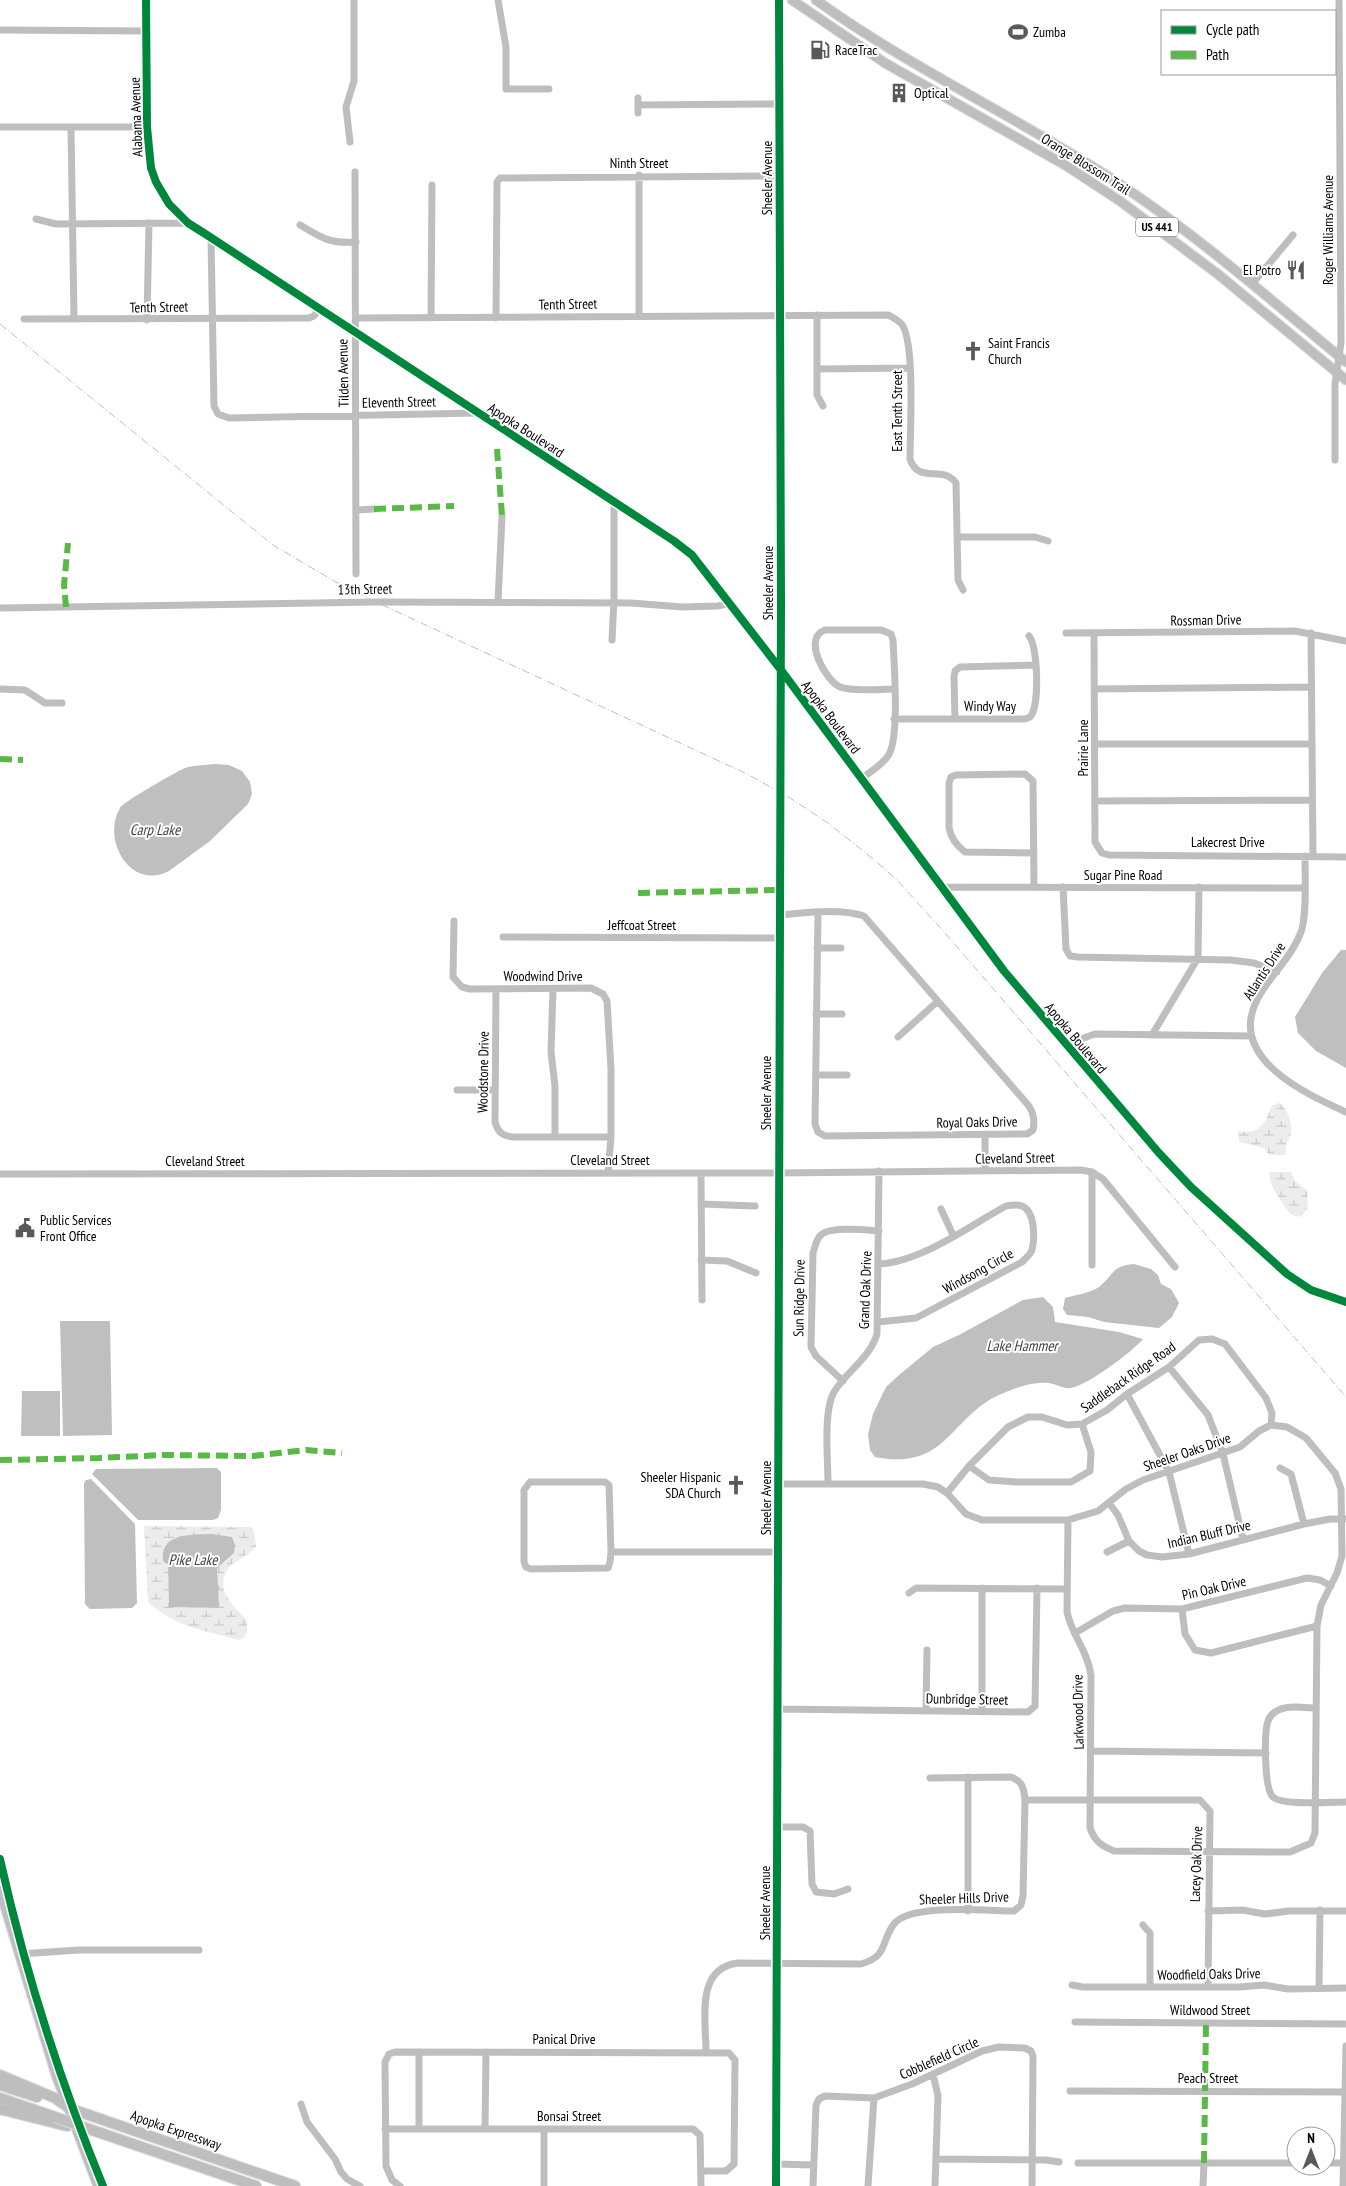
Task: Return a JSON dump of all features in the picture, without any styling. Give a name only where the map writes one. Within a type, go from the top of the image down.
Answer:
[{"type":"highway","points":[[0,2075],[48,2098]]},
{"type":"highway","points":[[0,2084],[48,2098]]},
{"type":"highway","points":[[0,2098],[56,2120]]},
{"type":"highway","name":"Apopka Expressway","points":[[48,2098],[68,2108],[295,2186]]},
{"type":"highway","points":[[0,2109],[56,2120]]},
{"type":"highway","name":"Apopka Expressway","points":[[56,2120],[88,2128],[256,2186]]},
{"type":"main road","name":"Orange Blossom Trail","points":[[792,0],[863,49],[1040,151],[1146,218],[1341,372],[1346,380]]},
{"type":"main road","name":"Orange Blossom Trail","points":[[816,0],[886,47],[1047,139],[1102,172],[1154,207],[1252,284],[1342,359]]},
{"type":"main road","points":[[846,37],[857,41],[871,37]]},
{"type":"main road","points":[[863,49],[875,44],[886,47]]},
{"type":"main road","points":[[968,110],[974,98]]},
{"type":"main road","points":[[1040,151],[1047,139]]},
{"type":"main road","points":[[1146,218],[1154,207]]},
{"type":"main road","points":[[1243,295],[1252,284]]},
{"type":"main road","points":[[0,1890],[56,2075],[98,2186]]},
{"type":"street","name":"Alabama Avenue","points":[[146,0],[147,127],[150,160],[156,182],[169,204],[188,222],[211,238]]},
{"type":"street","points":[[350,142],[346,106],[354,81],[354,0]]},
{"type":"street","points":[[498,0],[506,47],[506,89],[550,89]]},
{"type":"street","name":"Sheeler Avenue","points":[[776,2186],[781,670],[779,0]]},
{"type":"street","name":"Roger Williams Avenue","points":[[1335,460],[1335,384],[1341,372],[1343,285],[1342,33],[1339,0]]},
{"type":"street","points":[[0,30],[146,31]]},
{"type":"street","points":[[638,113],[638,101],[779,104]]},
{"type":"street","points":[[0,127],[147,127]]},
{"type":"street","points":[[71,127],[74,319]]},
{"type":"street","name":"Tilden Avenue","points":[[355,172],[356,574]]},
{"type":"street","points":[[639,175],[639,316]]},
{"type":"street","name":"Ninth Street","points":[[496,318],[497,182],[500,178],[639,175],[779,176]]},
{"type":"street","points":[[431,318],[432,185]]},
{"type":"street","points":[[36,220],[47,223],[188,222]]},
{"type":"street","points":[[147,320],[149,223]]},
{"type":"street","points":[[300,225],[326,241],[340,243],[356,242]]},
{"type":"street","points":[[1252,284],[1293,235]]},
{"type":"street","points":[[211,238],[212,318]]},
{"type":"street","name":"Apopka Boulevard","points":[[211,238],[692,555],[730,602],[1004,971],[1169,1164],[1212,1206],[1292,1278],[1320,1293],[1346,1302]]},
{"type":"street","name":"Tenth Street","points":[[24,319],[311,318],[320,309]]},
{"type":"street","name":"Tenth Street","points":[[356,318],[780,315]]},
{"type":"street","name":"East Tenth Street","points":[[780,315],[888,316],[896,318],[905,331],[910,368],[910,459],[914,470],[920,473],[945,474],[956,483],[958,580],[963,590]]},
{"type":"street","points":[[817,316],[817,395],[823,406]]},
{"type":"street","name":"Eleventh Street","points":[[212,318],[214,406],[218,414],[229,418],[478,413]]},
{"type":"street","points":[[817,369],[910,368]]},
{"type":"street","points":[[612,640],[614,502]]},
{"type":"street","points":[[356,510],[374,509]]},
{"type":"street","points":[[498,602],[502,516]]},
{"type":"street","points":[[958,537],[1034,537],[1048,541]]},
{"type":"street","name":"13th Street","points":[[0,608],[376,602],[614,603],[683,607],[718,606],[730,602]]},
{"type":"street","points":[[861,779],[888,756],[894,740],[894,689],[893,640],[887,631],[825,630],[818,634],[816,638],[817,660],[834,684],[845,688],[894,689]]},
{"type":"street","name":"Rossman Drive","points":[[1066,633],[1295,631],[1346,641]]},
{"type":"street","points":[[1311,633],[1313,856]]},
{"type":"street","name":"Prairie Lane","points":[[1094,634],[1095,842],[1102,853],[1109,855]]},
{"type":"street","name":"Windy Way","points":[[894,719],[1026,719],[1030,717],[1036,707],[1036,665],[1033,641],[1029,636]]},
{"type":"street","points":[[955,718],[954,677],[960,666],[1036,665]]},
{"type":"street","points":[[1095,689],[1311,687]]},
{"type":"street","points":[[0,689],[25,690],[45,703],[62,704]]},
{"type":"street","points":[[1096,744],[1311,744]]},
{"type":"street","points":[[1034,853],[965,852],[960,848],[951,835],[949,828],[949,783],[952,777],[956,775],[1025,774],[1030,777],[1033,782],[1034,853],[1034,887]]},
{"type":"street","points":[[1095,801],[1312,800]]},
{"type":"street","name":"Lakecrest Drive","points":[[1109,855],[1346,857]]},
{"type":"street","name":"Atlantis Drive","points":[[1252,1036],[1252,1014],[1256,1003],[1294,948],[1302,929],[1305,856]]},
{"type":"street","name":"Sugar Pine Road","points":[[941,887],[1304,888]]},
{"type":"street","points":[[1063,887],[1066,949],[1070,956],[1198,958],[1254,963],[1277,972]]},
{"type":"street","points":[[1152,1035],[1198,958],[1199,887]]},
{"type":"street","name":"Royal Oaks Drive","points":[[780,914],[818,913],[854,913],[864,916],[1033,1113],[1033,1130],[1027,1134],[985,1135],[825,1136],[818,1132],[815,1124],[818,913]]},
{"type":"street","name":"Woodwind Drive","points":[[454,921],[453,970],[457,983],[470,989],[591,988],[603,994],[607,1001],[611,1069],[611,1137],[608,1173]]},
{"type":"street","name":"Jeffcoat Street","points":[[504,937],[780,938]]},
{"type":"street","points":[[817,948],[841,948]]},
{"type":"street","name":"Woodstone Drive","points":[[496,989],[495,1122],[502,1134],[514,1137],[611,1137]]},
{"type":"street","points":[[553,989],[552,1060],[555,1086],[555,1137]]},
{"type":"street","points":[[898,1037],[938,1001]]},
{"type":"street","points":[[816,1014],[842,1014]]},
{"type":"street","points":[[1068,1048],[1084,1037],[1095,1034],[1252,1036],[1257,1050],[1277,1073],[1312,1097],[1346,1112]]},
{"type":"street","points":[[816,1074],[846,1074]]},
{"type":"street","points":[[457,1090],[495,1090]]},
{"type":"street","points":[[985,1135],[985,1171]]},
{"type":"street","name":"Cleveland Street","points":[[0,1174],[778,1173],[1081,1170],[1092,1172]]},
{"type":"street","name":"Grand Oak Drive","points":[[828,1483],[828,1413],[830,1401],[843,1381],[874,1343],[878,1322],[879,1171]]},
{"type":"street","points":[[1092,1172],[1092,1265]]},
{"type":"street","points":[[1092,1172],[1104,1179],[1175,1267]]},
{"type":"street","points":[[701,1173],[702,1300]]},
{"type":"street","points":[[702,1204],[754,1206]]},
{"type":"street","name":"Windsong Circle","points":[[878,1322],[916,1318],[1022,1262],[1029,1256],[1032,1249],[1032,1219],[1029,1212],[1022,1206],[1006,1206],[905,1260],[879,1264]]},
{"type":"street","points":[[941,1210],[953,1235]]},
{"type":"street","name":"Sun Ridge Drive","points":[[843,1381],[816,1356],[811,1347],[813,1253],[816,1242],[821,1234],[831,1230],[880,1230]]},
{"type":"street","points":[[701,1260],[727,1261],[756,1273]]},
{"type":"street","name":"Saddleback Ridge Road","points":[[947,1494],[969,1466],[1008,1427],[1028,1416],[1042,1417],[1067,1425],[1082,1424],[1107,1410],[1127,1394],[1169,1367],[1199,1340],[1212,1339],[1225,1344],[1266,1398],[1272,1413],[1271,1425]]},
{"type":"street","points":[[1169,1367],[1208,1415],[1223,1454],[1244,1539]]},
{"type":"street","points":[[1127,1394],[1169,1472],[1189,1554]]},
{"type":"street","points":[[969,1466],[989,1480],[1071,1482],[1090,1471],[1091,1452],[1082,1424]]},
{"type":"street","points":[[1210,1852],[1290,1852],[1311,1844],[1315,1833],[1318,1626],[1321,1605],[1337,1573],[1342,1556],[1344,1519],[1341,1489],[1335,1473],[1306,1438],[1287,1426],[1271,1425]]},
{"type":"street","name":"Sheeler Oaks Drive","points":[[779,1484],[923,1484],[938,1487],[966,1514],[982,1520],[1068,1520],[1098,1511],[1126,1489],[1240,1447],[1258,1431],[1271,1425]]},
{"type":"street","points":[[1280,1468],[1291,1474],[1304,1524]]},
{"type":"street","points":[[530,1482],[605,1482],[609,1485],[611,1552],[608,1568],[603,1569],[531,1569],[526,1567],[524,1562],[524,1490],[527,1485],[530,1482]]},
{"type":"street","points":[[1108,1552],[1129,1541],[1118,1515],[1109,1503]]},
{"type":"street","name":"Indian Bluff Drive","points":[[1129,1541],[1148,1555],[1162,1557],[1189,1554],[1304,1524],[1330,1519],[1344,1519]]},
{"type":"street","name":"Larkwood Drive","points":[[1068,1520],[1067,1612],[1088,1658],[1091,1675],[1090,1828],[1100,1845],[1114,1851],[1210,1852]]},
{"type":"street","points":[[611,1552],[778,1552]]},
{"type":"street","name":"Pin Oak Drive","points":[[1075,1633],[1113,1611],[1125,1608],[1182,1609],[1307,1578],[1320,1580],[1331,1586]]},
{"type":"street","points":[[909,1593],[916,1588],[1067,1589]]},
{"type":"street","points":[[982,1588],[982,1712]]},
{"type":"street","name":"Dunbridge Street","points":[[778,1709],[1028,1712],[1035,1706],[1037,1588]]},
{"type":"street","points":[[1182,1609],[1187,1640],[1195,1650],[1211,1653],[1318,1626]]},
{"type":"street","points":[[926,1650],[926,1711]]},
{"type":"street","points":[[1316,1708],[1282,1708],[1273,1713],[1267,1722],[1268,1787],[1273,1797],[1283,1802],[1346,1802]]},
{"type":"street","points":[[1091,1751],[1266,1752]]},
{"type":"street","points":[[968,1777],[968,1910]]},
{"type":"street","name":"Sheeler Hills Drive","points":[[706,2052],[706,1989],[712,1976],[722,1967],[729,1964],[862,1964],[874,1960],[884,1947],[893,1925],[904,1916],[920,1912],[968,1910],[1014,1912],[1021,1905],[1023,1896],[1024,1788],[1018,1780],[1011,1777],[930,1778]]},
{"type":"street","name":"Lacey Oak Drive","points":[[1025,1800],[1200,1800],[1210,1811],[1208,1987]]},
{"type":"street","points":[[777,1826],[803,1827],[810,1831],[812,1884],[816,1892],[834,1894],[848,1889]]},
{"type":"street","points":[[1208,1911],[1242,1910],[1265,1914],[1320,1910],[1346,1911]]},
{"type":"street","points":[[1319,1988],[1320,1910]]},
{"type":"street","points":[[1143,1925],[1150,1933],[1150,1987]]},
{"type":"street","points":[[20,1954],[79,1950],[199,1950]]},
{"type":"street","name":"Woodfield Oaks Drive","points":[[1072,1985],[1083,1987],[1208,1987],[1264,1985],[1288,1989],[1346,1988]]},
{"type":"street","name":"Wildwood Street","points":[[1075,2022],[1346,2024]]},
{"type":"street","points":[[1343,2186],[1346,2046]]},
{"type":"street","name":"Cobblefield Circle","points":[[813,2186],[816,2105],[819,2099],[825,2096],[874,2098],[933,2074],[982,2051],[999,2047],[1025,2048],[1031,2051],[1033,2056],[1032,2186]]},
{"type":"street","name":"Panical Drive","points":[[400,2186],[392,2180],[386,2166],[386,2058],[395,2052],[724,2052],[733,2056],[735,2060],[735,2159],[732,2168],[726,2171],[701,2171]]},
{"type":"street","points":[[419,2052],[419,2129]]},
{"type":"street","points":[[486,2052],[486,2129]]},
{"type":"street","points":[[933,2074],[938,2096],[935,2186]]},
{"type":"street","name":"Peach Street","points":[[1070,2091],[1345,2092]]},
{"type":"street","points":[[868,2186],[874,2098]]},
{"type":"street","points":[[301,2104],[307,2122],[335,2159],[341,2172],[347,2179],[360,2186]]},
{"type":"street","name":"Bonsai Street","points":[[385,2129],[693,2129],[700,2135],[701,2186]]},
{"type":"street","points":[[544,2129],[544,2186]]},
{"type":"street","points":[[936,2159],[1059,2162]]},
{"type":"street","points":[[1078,2163],[1286,2163]]},
{"type":"street","points":[[1204,2163],[1204,2186]]},
{"type":"street","points":[[776,2164],[814,2165]]},
{"type":"green space","points":[[1279,1103],[1287,1112],[1291,1124],[1291,1132],[1286,1144],[1286,1155],[1269,1155],[1264,1148],[1239,1142],[1238,1131],[1251,1132],[1256,1130],[1264,1123],[1271,1106]]},
{"type":"green space","points":[[1269,1172],[1291,1172],[1296,1182],[1307,1190],[1308,1208],[1300,1217],[1291,1215],[1280,1200],[1272,1184]]},
{"type":"green space","points":[[144,1526],[251,1527],[254,1532],[256,1547],[230,1566],[224,1576],[223,1584],[227,1597],[247,1620],[247,1633],[243,1638],[239,1640],[191,1627],[168,1617],[148,1602]],"holes":[[[234,1553],[217,1568],[217,1608],[169,1607],[168,1564]]]},
{"type":"water","name":"Carp Lake","points":[[215,764],[229,765],[242,771],[250,782],[252,794],[248,804],[210,841],[169,871],[155,875],[143,874],[132,868],[123,859],[117,847],[114,834],[115,821],[120,808],[161,781],[185,768]]},
{"type":"water","points":[[1341,950],[1346,950],[1346,1068],[1316,1051],[1298,1033],[1295,1017],[1322,973]]},
{"type":"water","points":[[1134,1264],[1151,1269],[1158,1275],[1161,1284],[1171,1289],[1179,1303],[1172,1317],[1159,1328],[1104,1322],[1088,1317],[1067,1315],[1063,1309],[1065,1298],[1096,1289],[1117,1269]]},
{"type":"water","name":"Lake Hammer","points":[[1043,1297],[1053,1307],[1055,1322],[1119,1332],[1143,1339],[1130,1352],[1079,1386],[1068,1388],[1049,1383],[1037,1383],[1018,1387],[984,1404],[933,1449],[918,1456],[899,1459],[875,1457],[870,1450],[868,1434],[873,1414],[886,1387],[933,1347],[1023,1300]]},
{"type":"water","points":[[60,1321],[110,1321],[112,1435],[63,1436]]},
{"type":"water","points":[[22,1391],[60,1391],[60,1436],[21,1436]]},
{"type":"water","points":[[217,1468],[221,1472],[221,1510],[218,1518],[213,1520],[138,1520],[92,1474],[96,1469]]},
{"type":"water","points":[[91,1479],[135,1524],[137,1603],[132,1608],[90,1609],[85,1604],[84,1483],[86,1480]]},
{"type":"water","name":"Pike Lake","points":[[212,1534],[232,1537],[235,1545],[234,1553],[217,1568],[218,1608],[169,1607],[168,1565],[163,1561],[163,1552],[166,1545],[178,1537],[186,1535]]},
{"type":"railway","points":[[0,324],[273,545],[334,581],[376,602],[747,774],[787,796],[828,823],[872,858],[897,880],[945,933],[1346,1397]]},
{"type":"marked path","points":[[497,449],[502,516]]},
{"type":"marked path","points":[[374,509],[454,506]]},
{"type":"marked path","points":[[66,607],[64,585],[68,543]]},
{"type":"marked path","points":[[0,759],[23,760]]},
{"type":"marked path","points":[[638,893],[779,890]]},
{"type":"marked path","points":[[0,1460],[163,1455],[253,1456],[306,1450],[342,1453]]},
{"type":"marked path","points":[[1204,2163],[1206,2022]]},
{"type":"cycle path","points":[[146,0],[147,127],[151,168],[156,182],[169,204],[188,223],[674,541],[692,555],[781,670],[1004,971],[1159,1153],[1191,1187],[1287,1274],[1311,1290],[1346,1302]]},
{"type":"cycle path","points":[[776,2186],[781,603],[779,0]]},
{"type":"cycle path","points":[[0,1859],[32,1984],[72,2106],[103,2186]]},
{"type":"place","name":"Zumba","points":[[1018,32]]},
{"type":"place","name":"RaceTrac","points":[[820,50]]},
{"type":"place","name":"Optical","points":[[899,93]]},
{"type":"place","name":"El Potro","points":[[1296,270]]},
{"type":"place","name":"Saint Francis Church","points":[[973,351]]},
{"type":"place","name":"Public Services Front Office","points":[[25,1228]]},
{"type":"place","name":"Sheeler Hispanic SDA Church","points":[[736,1485]]}]
